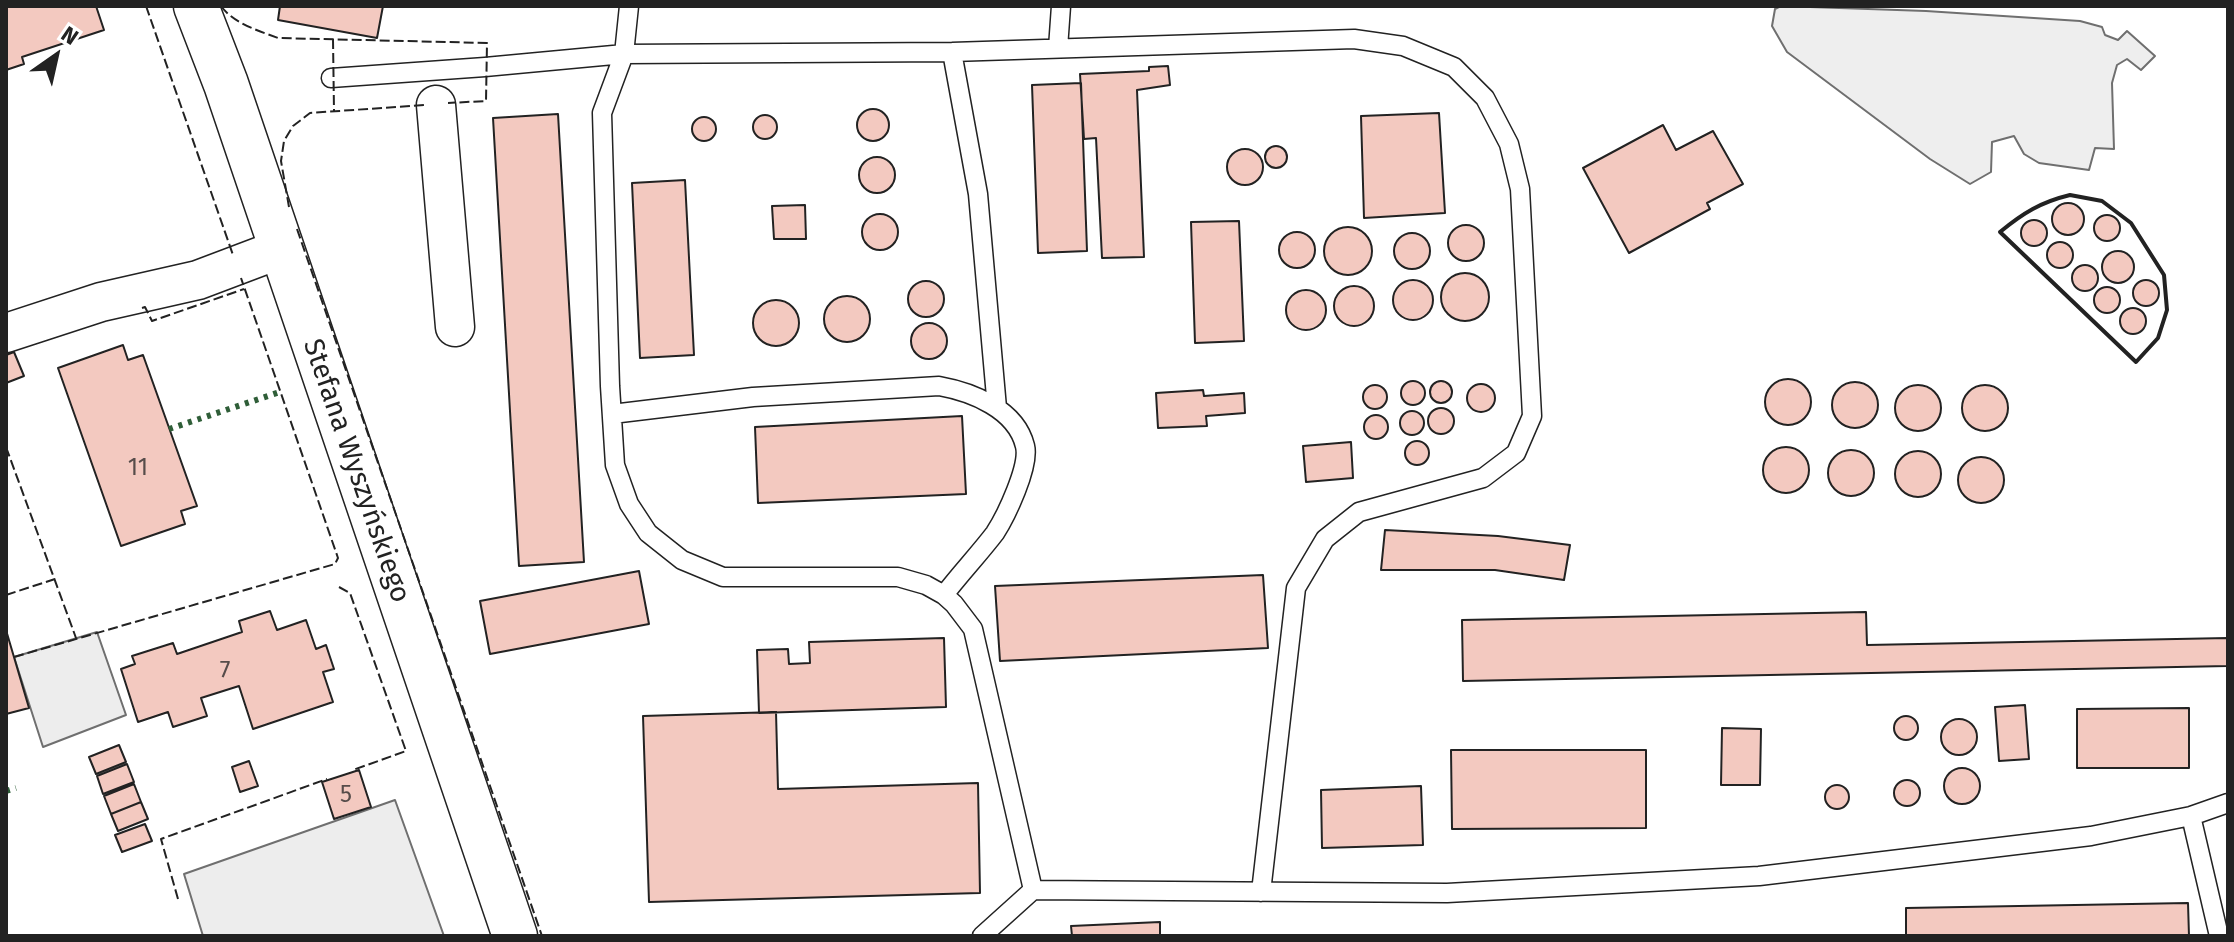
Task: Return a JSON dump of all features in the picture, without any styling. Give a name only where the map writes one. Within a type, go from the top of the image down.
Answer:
[{"type":"street","name":"Stefana Wyszyńskiego","points":[[196,6],[515,936]]},
{"type":"street","points":[[434,88],[455,327]]},
{"type":"street","points":[[6,333],[101,302],[198,280],[280,249]]},
{"type":"lane","points":[[629,6],[624,54],[602,113],[615,465],[629,504],[648,533],[682,560],[723,577],[898,577],[926,585],[954,604],[973,629],[1033,890]]},
{"type":"lane","points":[[1058,48],[1061,6]]},
{"type":"lane","points":[[331,78],[434,88],[624,54],[952,52],[1354,39],[1403,46],[1454,67],[1485,98],[1509,144],[1520,189],[1532,416],[1516,453],[1483,478],[1359,512],[1325,539],[1296,588],[1261,892]]},
{"type":"lane","points":[[952,52],[978,194],[997,408]]},
{"type":"lane","points":[[612,414],[753,397],[939,386],[967,392],[997,408],[1009,417],[1026,448],[1018,490],[996,531],[944,595]]},
{"type":"lane","points":[[982,936],[1033,890],[1447,893],[1759,876],[2091,836],[2191,816],[2228,803]]},
{"type":"lane","points":[[2191,816],[2219,936]]},
{"type":"shaded area","points":[[1781,6],[2080,21],[2102,27],[2105,35],[2118,40],[2127,31],[2155,56],[2141,70],[2127,59],[2117,65],[2112,83],[2114,149],[2095,148],[2089,170],[2039,163],[2024,154],[2014,136],[1992,142],[1991,172],[1970,184],[1930,159],[1787,52],[1772,26],[1775,9]]},
{"type":"shaded area","points":[[97,632],[126,715],[43,747],[14,657]]},
{"type":"shaded area","points":[[395,800],[444,936],[203,936],[184,874]]},
{"type":"building","points":[[6,6],[96,6],[104,30],[22,57],[24,64],[6,70]]},
{"type":"building","points":[[280,6],[383,6],[377,38],[278,20]]},
{"type":"building","points":[[1168,66],[1170,85],[1137,90],[1144,257],[1102,258],[1096,138],[1084,139],[1080,74],[1149,71],[1149,67]]},
{"type":"building","points":[[1081,83],[1087,251],[1038,253],[1032,85]]},
{"type":"building","points":[[873,109],[884,114],[889,125],[884,136],[873,141],[862,136],[857,125],[862,114]]},
{"type":"building","points":[[1439,113],[1445,213],[1364,218],[1361,116]]},
{"type":"building","points":[[558,114],[584,562],[519,566],[493,118]]},
{"type":"building","points":[[765,115],[773,119],[777,127],[773,135],[765,139],[757,135],[753,127],[757,119]]},
{"type":"building","points":[[704,117],[712,121],[716,129],[712,137],[704,141],[696,137],[692,129],[696,121]]},
{"type":"building","points":[[1663,125],[1676,150],[1713,131],[1743,184],[1707,203],[1710,209],[1629,253],[1583,168]]},
{"type":"building","points":[[1276,146],[1284,149],[1287,157],[1284,165],[1276,168],[1268,165],[1265,157],[1268,149]]},
{"type":"building","points":[[1245,149],[1258,154],[1263,167],[1258,180],[1245,185],[1232,180],[1227,167],[1232,154]]},
{"type":"building","points":[[877,157],[890,162],[895,175],[890,188],[877,193],[864,188],[859,175],[864,162]]},
{"type":"building","points":[[685,180],[694,355],[640,358],[632,183]]},
{"type":"building","points":[[2068,203],[2079,208],[2084,219],[2079,230],[2068,235],[2057,230],[2052,219],[2057,208]]},
{"type":"building","points":[[805,205],[806,239],[774,239],[772,206]]},
{"type":"building","points":[[880,214],[893,219],[898,232],[893,245],[880,250],[867,245],[862,232],[867,219]]},
{"type":"building","points":[[2107,215],[2116,219],[2120,228],[2116,237],[2107,241],[2098,237],[2094,228],[2098,219]]},
{"type":"building","points":[[2034,220],[2043,224],[2047,233],[2043,242],[2034,246],[2025,242],[2021,233],[2025,224]]},
{"type":"building","points":[[1239,221],[1244,341],[1195,343],[1191,222]]},
{"type":"building","points":[[1466,225],[1479,230],[1484,243],[1479,256],[1466,261],[1453,256],[1448,243],[1453,230]]},
{"type":"building","points":[[1348,227],[1365,234],[1372,251],[1365,268],[1348,275],[1331,268],[1324,251],[1331,234]]},
{"type":"building","points":[[1297,232],[1310,237],[1315,250],[1310,263],[1297,268],[1284,263],[1279,250],[1284,237]]},
{"type":"building","points":[[1412,233],[1425,238],[1430,251],[1425,264],[1412,269],[1399,264],[1394,251],[1399,238]]},
{"type":"building","points":[[2060,242],[2069,246],[2073,255],[2069,264],[2060,268],[2051,264],[2047,255],[2051,246]]},
{"type":"building","points":[[2118,251],[2129,256],[2134,267],[2129,278],[2118,283],[2107,278],[2102,267],[2107,256]]},
{"type":"building","points":[[2085,265],[2094,269],[2098,278],[2094,287],[2085,291],[2076,287],[2072,278],[2076,269]]},
{"type":"building","points":[[1465,273],[1482,280],[1489,297],[1482,314],[1465,321],[1448,314],[1441,297],[1448,280]]},
{"type":"building","points":[[1413,280],[1427,286],[1433,300],[1427,314],[1413,320],[1399,314],[1393,300],[1399,286]]},
{"type":"building","points":[[2146,280],[2155,284],[2159,293],[2155,302],[2146,306],[2137,302],[2133,293],[2137,284]]},
{"type":"building","points":[[926,281],[939,286],[944,299],[939,312],[926,317],[913,312],[908,299],[913,286]]},
{"type":"building","points":[[1354,286],[1368,292],[1374,306],[1368,320],[1354,326],[1340,320],[1334,306],[1340,292]]},
{"type":"building","points":[[2107,287],[2116,291],[2120,300],[2116,309],[2107,313],[2098,309],[2094,300],[2098,291]]},
{"type":"building","points":[[1306,290],[1320,296],[1326,310],[1320,324],[1306,330],[1292,324],[1286,310],[1292,296]]},
{"type":"building","points":[[847,296],[863,303],[870,319],[863,335],[847,342],[831,335],[824,319],[831,303]]},
{"type":"building","points":[[776,300],[792,307],[799,323],[792,339],[776,346],[760,339],[753,323],[760,307]]},
{"type":"building","points":[[2133,308],[2142,312],[2146,321],[2142,330],[2133,334],[2124,330],[2120,321],[2124,312]]},
{"type":"building","points":[[929,323],[942,328],[947,341],[942,354],[929,359],[916,354],[911,341],[916,328]]},
{"type":"building","points":[[123,345],[128,360],[143,355],[197,506],[181,511],[185,524],[121,546],[58,368]]},
{"type":"building","points":[[14,352],[24,376],[6,383],[6,355]]},
{"type":"building","points":[[1788,379],[1804,386],[1811,402],[1804,418],[1788,425],[1772,418],[1765,402],[1772,386]]},
{"type":"building","points":[[1413,381],[1421,385],[1425,393],[1421,401],[1413,405],[1405,401],[1401,393],[1405,385]]},
{"type":"building","points":[[1441,381],[1452,392],[1441,403],[1430,392]]},
{"type":"building","points":[[1855,382],[1871,389],[1878,405],[1871,421],[1855,428],[1839,421],[1832,405],[1839,389]]},
{"type":"building","points":[[1481,384],[1491,388],[1495,398],[1491,408],[1481,412],[1471,408],[1467,398],[1471,388]]},
{"type":"building","points":[[1375,385],[1383,389],[1387,397],[1383,405],[1375,409],[1367,405],[1363,397],[1367,389]]},
{"type":"building","points":[[1918,385],[1934,392],[1941,408],[1934,424],[1918,431],[1902,424],[1895,408],[1902,392]]},
{"type":"building","points":[[1985,385],[2001,392],[2008,408],[2001,424],[1985,431],[1969,424],[1962,408],[1969,392]]},
{"type":"building","points":[[1203,390],[1204,396],[1244,393],[1245,413],[1206,416],[1207,426],[1158,428],[1156,393]]},
{"type":"building","points":[[1441,408],[1450,412],[1454,421],[1450,430],[1441,434],[1432,430],[1428,421],[1432,412]]},
{"type":"building","points":[[1412,411],[1420,415],[1424,423],[1420,431],[1412,435],[1404,431],[1400,423],[1404,415]]},
{"type":"building","points":[[1376,415],[1384,419],[1388,427],[1384,435],[1376,439],[1368,435],[1364,427],[1368,419]]},
{"type":"building","points":[[962,416],[966,494],[758,503],[755,427]]},
{"type":"building","points":[[1417,441],[1425,445],[1429,453],[1425,461],[1417,465],[1409,461],[1405,453],[1409,445]]},
{"type":"building","points":[[1351,442],[1353,478],[1306,482],[1303,446]]},
{"type":"building","points":[[1786,447],[1802,454],[1809,470],[1802,486],[1786,493],[1770,486],[1763,470],[1770,454]]},
{"type":"building","points":[[1851,450],[1867,457],[1874,473],[1867,489],[1851,496],[1835,489],[1828,473],[1835,457]]},
{"type":"building","points":[[1918,451],[1934,458],[1941,474],[1934,490],[1918,497],[1902,490],[1895,474],[1902,458]]},
{"type":"building","points":[[1981,457],[1997,464],[2004,480],[1997,496],[1981,503],[1965,496],[1958,480],[1965,464]]},
{"type":"building","points":[[1385,530],[1498,536],[1570,545],[1564,580],[1495,570],[1381,570]]},
{"type":"building","points":[[639,571],[649,624],[490,654],[480,601]]},
{"type":"building","points":[[1263,575],[1268,648],[1000,661],[995,586]]},
{"type":"building","points":[[270,611],[277,630],[306,620],[316,649],[326,645],[334,669],[323,672],[333,702],[253,729],[239,686],[201,698],[207,716],[173,727],[168,712],[138,722],[121,669],[135,664],[132,656],[173,643],[177,654],[242,632],[239,621]]},
{"type":"building","points":[[1866,612],[1867,645],[2228,638],[2228,666],[1463,681],[1462,620]]},
{"type":"building","points":[[6,630],[29,708],[6,714]]},
{"type":"building","points":[[944,638],[946,707],[759,713],[757,650],[788,649],[789,664],[810,663],[809,642]]},
{"type":"building","points":[[2025,705],[2029,759],[1999,761],[1995,707]]},
{"type":"building","points":[[2189,708],[2189,768],[2077,768],[2077,709]]},
{"type":"building","points":[[776,712],[778,789],[978,783],[980,893],[649,902],[643,716]]},
{"type":"building","points":[[1901,716],[1911,716],[1918,723],[1918,733],[1911,740],[1901,740],[1894,733],[1894,723]]},
{"type":"building","points":[[1959,719],[1972,724],[1977,737],[1972,750],[1959,755],[1946,750],[1941,737],[1946,724]]},
{"type":"building","points":[[1722,728],[1761,729],[1760,785],[1721,785]]},
{"type":"building","points":[[119,745],[126,762],[96,774],[89,757]]},
{"type":"building","points":[[1451,750],[1646,750],[1646,828],[1452,829]]},
{"type":"building","points":[[249,761],[258,786],[240,792],[232,767]]},
{"type":"building","points":[[127,764],[134,782],[103,794],[97,776]]},
{"type":"building","points":[[1962,768],[1975,773],[1980,786],[1975,799],[1962,804],[1949,799],[1944,786],[1949,773]]},
{"type":"building","points":[[359,770],[371,807],[334,819],[322,782]]},
{"type":"building","points":[[1907,780],[1916,784],[1920,793],[1916,802],[1907,806],[1898,802],[1894,793],[1898,784]]},
{"type":"building","points":[[134,784],[141,802],[111,814],[104,796]]},
{"type":"building","points":[[1832,785],[1842,785],[1849,792],[1849,802],[1842,809],[1832,809],[1825,802],[1825,792]]},
{"type":"building","points":[[1421,786],[1423,845],[1322,848],[1321,790]]},
{"type":"building","points":[[141,802],[148,819],[118,831],[111,814]]},
{"type":"building","points":[[145,824],[152,841],[122,852],[115,835]]},
{"type":"building","points":[[2188,903],[2189,936],[1906,936],[1906,908]]},
{"type":"building","points":[[1160,922],[1160,936],[1072,936],[1071,926]]},
{"type":"hedge","points":[[169,429],[280,392]]},
{"type":"hedge","points":[[6,791],[16,788]]},
{"type":"fence","points":[[146,6],[233,255]]},
{"type":"fence","points":[[221,6],[239,22],[278,38],[487,43],[486,101],[448,103]]},
{"type":"fence","points":[[333,39],[334,111]]},
{"type":"fence","points":[[289,207],[281,161],[284,141],[293,126],[310,113],[424,105]]},
{"type":"fence","points":[[297,229],[542,936]]},
{"type":"fence","points":[[14,657],[335,564],[338,558],[241,278]]},
{"type":"fence","points":[[142,308],[145,307],[152,321],[244,289]]},
{"type":"fence","points":[[6,447],[76,638]]},
{"type":"fence","points":[[6,595],[55,579]]},
{"type":"fence","points":[[339,587],[350,593],[406,751],[353,770]]},
{"type":"fence","points":[[178,899],[161,839],[327,779]]},
{"type":"wall","points":[[2070,195],[2102,201],[2131,223],[2164,275],[2167,310],[2158,338],[2136,362],[2000,232],[2033,209],[2070,195]]}]
